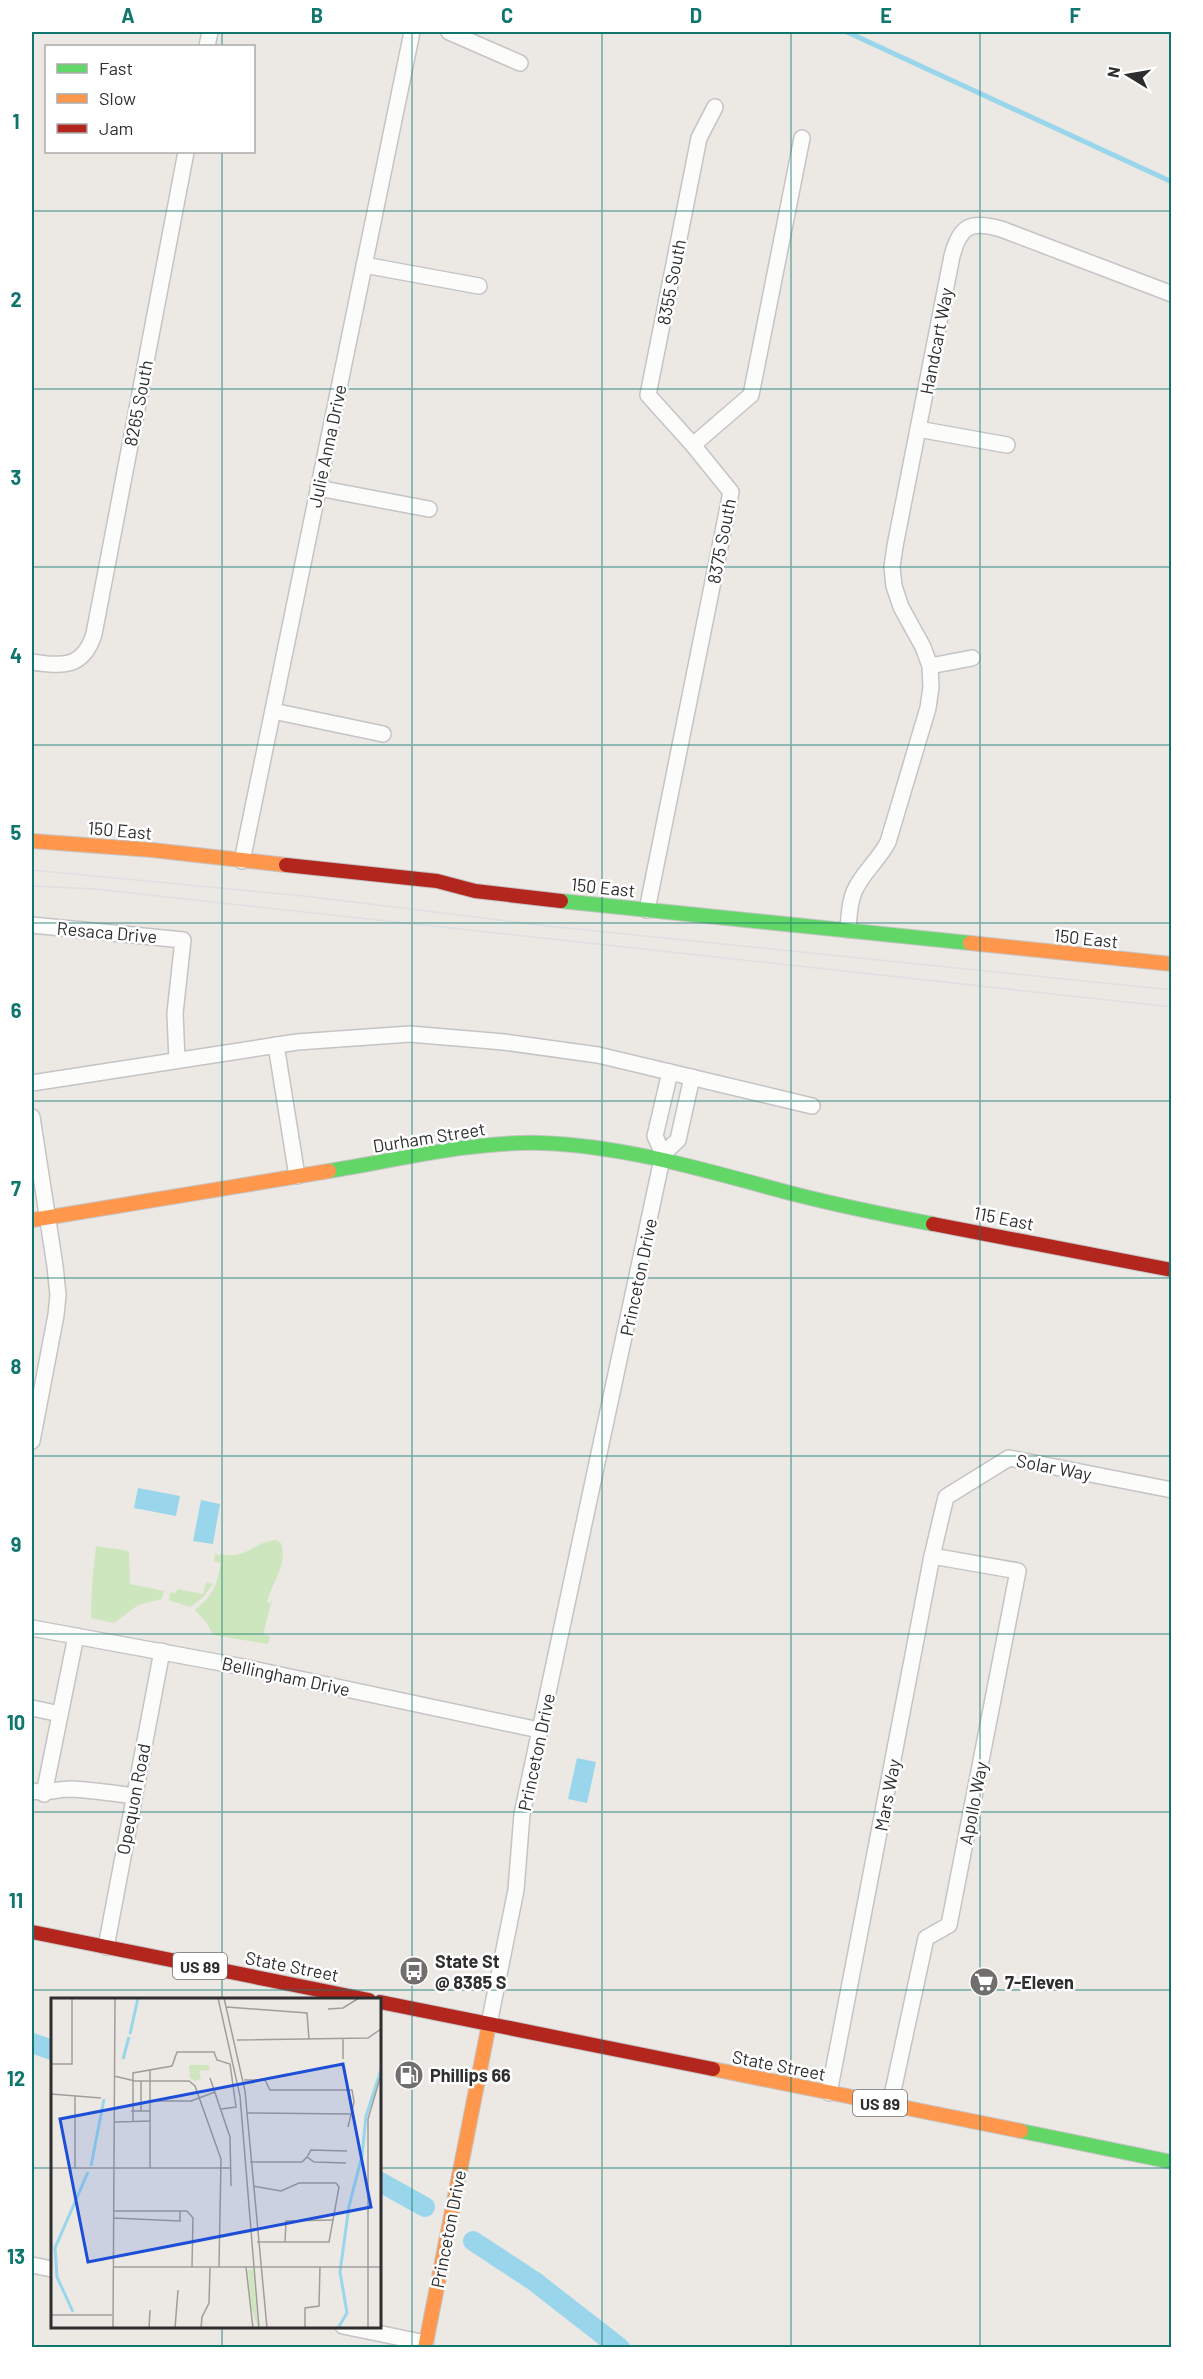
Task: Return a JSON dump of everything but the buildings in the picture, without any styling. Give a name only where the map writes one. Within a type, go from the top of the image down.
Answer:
[{"type":"street","name":"Julie Anna Drive","points":[[242,861],[412,32]]},
{"type":"street","points":[[449,32],[520,63]]},
{"type":"street","name":"8355 South","points":[[693,445],[648,395],[699,138],[715,107]]},
{"type":"street","points":[[693,445],[750,395],[802,138]]},
{"type":"street","name":"8265 South","points":[[32,662],[66,664],[85,654],[90,645],[186,153]]},
{"type":"street","name":"Handcart Way","points":[[848,930],[853,893],[858,883],[881,856],[888,842],[928,708],[930,666],[923,647],[901,607],[894,586],[892,567],[952,256],[959,235],[967,227],[978,225],[1001,229],[1172,294]]},
{"type":"street","points":[[364,265],[479,286]]},
{"type":"street","points":[[918,429],[1007,445]]},
{"type":"street","name":"8375 South","points":[[647,910],[731,492],[693,445]]},
{"type":"street","points":[[318,488],[429,509]]},
{"type":"street","points":[[930,666],[972,658]]},
{"type":"street","points":[[273,711],[383,734]]},
{"type":"street","name":"150 East","points":[[32,841],[152,850],[437,881],[475,891],[1172,964]]},
{"type":"street","name":"Resaca Drive","points":[[32,925],[183,940],[175,1013],[177,1060]]},
{"type":"street","points":[[32,1083],[276,1046],[386,1035],[459,1037],[567,1050],[812,1106]]},
{"type":"street","points":[[276,1046],[297,1176]]},
{"type":"street","points":[[670,1072],[655,1136],[663,1156],[678,1140],[692,1077]]},
{"type":"street","points":[[32,1117],[58,1295],[32,1441]]},
{"type":"street","name":"Durham Street","points":[[32,1220],[297,1176],[488,1147],[537,1143],[577,1145],[663,1156],[759,1186],[829,1202]]},
{"type":"street","name":"Princeton Drive","points":[[425,2345],[516,1890],[522,1814],[539,1730],[564,1627],[663,1156]]},
{"type":"street","name":"115 East","points":[[829,1202],[1172,1270]]},
{"type":"street","name":"Solar Way","points":[[946,1497],[1010,1458],[1172,1490]]},
{"type":"street","name":"Mars Way","points":[[829,2093],[932,1556],[946,1497]]},
{"type":"street","name":"Apollo Way","points":[[890,2105],[926,1938],[950,1925],[1018,1572],[932,1556]]},
{"type":"street","name":"Bellingham Drive","points":[[32,1628],[162,1651],[539,1730]]},
{"type":"street","points":[[76,1636],[60,1714],[38,1792],[66,1789],[96,1790],[134,1796]]},
{"type":"street","name":"Opequon Road","points":[[106,1947],[162,1651]]},
{"type":"street","points":[[32,1708],[60,1714]]},
{"type":"street","name":"State Street","points":[[32,1932],[359,1998]]},
{"type":"street","name":"State Street","points":[[381,2002],[1172,2162]]},
{"type":"street","points":[[32,2265],[51,2269]]},
{"type":"street","points":[[352,2328],[425,2345]]},
{"type":"green space","points":[[276,1540],[281,1543],[283,1551],[281,1566],[267,1602],[270,1603],[272,1600],[263,1634],[270,1637],[268,1644],[213,1635],[207,1623],[195,1610],[206,1600],[216,1584],[221,1563],[214,1561],[215,1553],[219,1556],[221,1554],[237,1555],[268,1541]]},
{"type":"green space","points":[[96,1546],[129,1551],[130,1584],[164,1591],[162,1599],[138,1605],[114,1623],[91,1618]]},
{"type":"green space","points":[[206,1582],[213,1584],[202,1598],[190,1607],[169,1600],[170,1592],[176,1593],[177,1589],[203,1594]]},
{"type":"water","points":[[138,1488],[180,1496],[176,1516],[134,1508]]},
{"type":"water","points":[[201,1500],[220,1504],[213,1544],[193,1541]]},
{"type":"water","points":[[577,1758],[596,1762],[587,1803],[568,1799]]},
{"type":"waterway","points":[[847,32],[1172,182]]},
{"type":"waterway","points":[[32,2043],[51,2050]]},
{"type":"waterway","points":[[381,2183],[425,2207]]},
{"type":"waterway","points":[[473,2241],[534,2281],[620,2348]]},
{"type":"tram line","points":[[32,870],[304,896],[548,926],[1172,990]]},
{"type":"tram line","points":[[32,886],[95,889],[1172,1007]]},
{"type":"traffic: fast","points":[[561,901],[970,943]]},
{"type":"traffic: fast","points":[[329,1171],[434,1152],[488,1145],[514,1143],[573,1145],[636,1154],[825,1202],[933,1224]]},
{"type":"traffic: fast","points":[[1021,2131],[1172,2162]]},
{"type":"traffic: slow","points":[[32,841],[152,850],[286,865]]},
{"type":"traffic: slow","points":[[970,943],[1172,964]]},
{"type":"traffic: slow","points":[[32,1220],[329,1171]]},
{"type":"traffic: slow","points":[[425,2348],[489,2024]]},
{"type":"traffic: slow","points":[[713,2069],[1021,2131]]},
{"type":"traffic: jam","points":[[286,865],[437,881],[475,891],[561,901]]},
{"type":"traffic: jam","points":[[933,1224],[1172,1270]]},
{"type":"traffic: jam","points":[[32,1932],[359,1998]]},
{"type":"traffic: jam","points":[[381,2002],[713,2069]]},
{"type":"place","name":"State St @ 8385 S","points":[[414,1971]]},
{"type":"place","name":"7-Eleven","points":[[984,1982]]},
{"type":"place","name":"Phillips 66","points":[[409,2075]]}]
